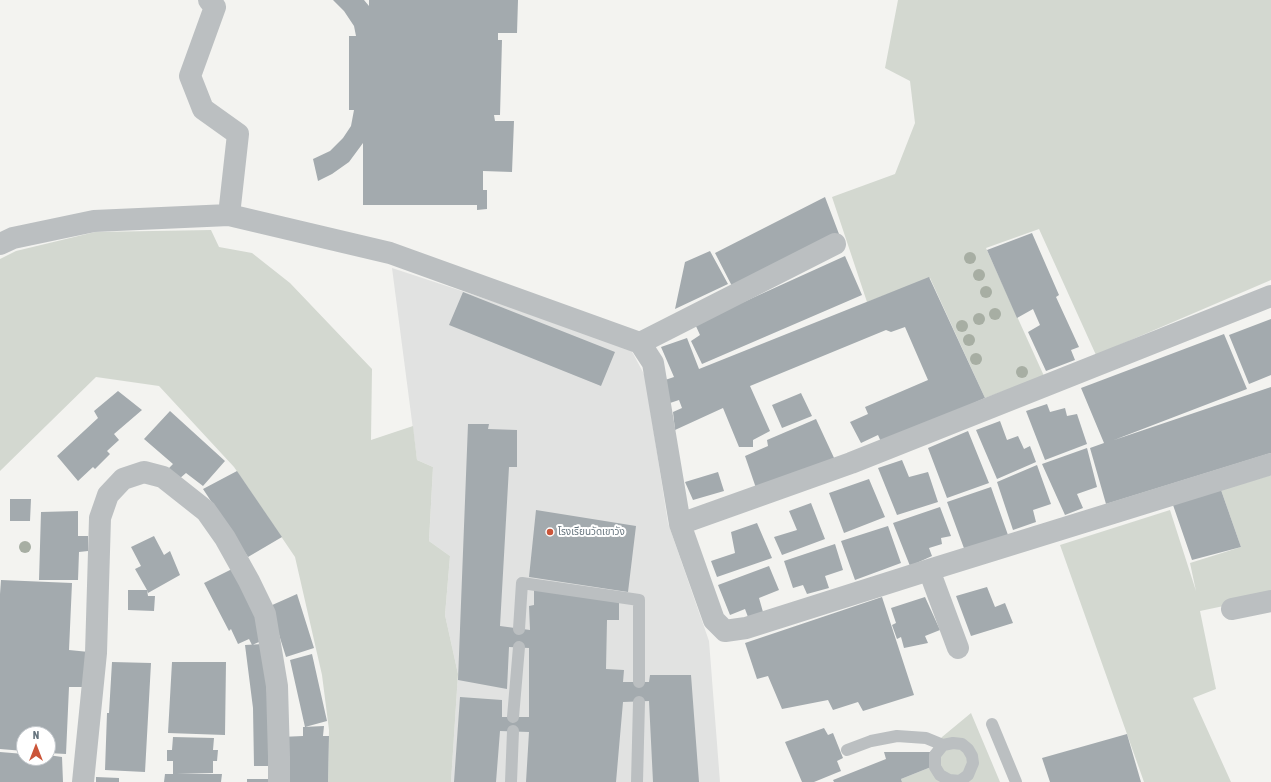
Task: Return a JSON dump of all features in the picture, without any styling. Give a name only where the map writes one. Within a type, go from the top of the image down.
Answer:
[{"type":"street","points":[[209,0],[215,8],[190,76],[203,109],[238,134],[229,215]]},
{"type":"street","points":[[0,244],[13,238],[94,221],[229,215],[390,252],[640,343],[653,363],[680,524],[714,620],[725,631],[746,628],[1271,464]]},
{"type":"street","points":[[640,343],[835,244]]},
{"type":"street","points":[[680,524],[851,462],[1271,296]]},
{"type":"street","points":[[84,782],[96,653],[100,518],[108,495],[123,479],[144,472],[163,478],[206,511],[225,538],[249,581],[265,614],[277,686],[280,756],[279,782]]},
{"type":"street","points":[[929,570],[958,648]]},
{"type":"street","points":[[1232,609],[1271,601]]},
{"type":"lane","points":[[519,629],[522,583],[639,600],[639,682]]},
{"type":"lane","points":[[513,717],[518,647]]},
{"type":"lane","points":[[637,782],[639,702]]},
{"type":"lane","points":[[992,724],[1016,782]]},
{"type":"lane","points":[[511,782],[513,731]]},
{"type":"lane","points":[[847,750],[871,741],[897,736],[926,738],[943,745],[953,743],[962,744],[968,749],[972,756],[973,763],[968,775],[960,781],[949,780],[940,775],[935,767],[935,755],[943,745]]},
{"type":"shaded area","points":[[898,0],[1271,0],[1271,280],[1096,355],[1039,229],[986,248],[1044,376],[985,398],[930,278],[867,302],[832,197],[895,174],[915,123],[910,81],[885,68]]},
{"type":"shaded area","points":[[211,230],[219,247],[252,253],[290,283],[372,369],[371,440],[413,426],[417,460],[433,467],[429,541],[450,556],[445,615],[458,674],[451,782],[328,782],[329,730],[322,675],[295,557],[234,467],[159,386],[96,377],[0,471],[0,259],[16,251],[95,232]]},
{"type":"shaded area","name":"โรงเรียนวัดเขาวัง","points":[[392,268],[629,346],[645,376],[668,523],[709,641],[720,782],[451,782],[458,674],[445,615],[450,556],[429,541],[433,467],[417,460]]},
{"type":"shaded area","points":[[1271,475],[1271,596],[1200,611],[1216,689],[1193,698],[1231,782],[1144,782],[1060,545],[1170,510],[1196,591],[1190,563],[1241,547],[1221,490]]},
{"type":"shaded area","points":[[971,713],[1000,782],[902,782],[901,779],[931,767],[930,752],[942,737]]},
{"type":"building","points":[[333,0],[364,0],[369,6],[369,0],[518,0],[517,33],[498,33],[498,40],[502,40],[500,115],[494,115],[495,121],[514,121],[512,172],[483,171],[483,190],[487,190],[487,209],[477,210],[477,205],[363,205],[363,143],[349,162],[332,174],[318,181],[313,159],[330,151],[343,138],[351,126],[354,110],[349,110],[349,36],[356,36],[354,26],[344,11]]},
{"type":"building","points":[[825,197],[839,234],[733,288],[715,253]]},
{"type":"building","points":[[1032,233],[1059,295],[1056,297],[1079,347],[1071,350],[1075,360],[1046,371],[1028,332],[1040,325],[1033,309],[1017,318],[987,250]]},
{"type":"building","points":[[710,251],[728,284],[675,309],[685,262]]},
{"type":"building","points":[[845,256],[862,295],[702,364],[691,341],[700,335],[695,324]]},
{"type":"building","points":[[929,277],[985,398],[882,444],[878,435],[861,443],[850,422],[868,414],[865,407],[928,380],[905,327],[891,332],[886,330],[750,386],[770,431],[753,440],[753,447],[739,447],[723,408],[675,430],[673,412],[682,408],[679,400],[670,403],[665,380],[674,377],[661,347],[687,338],[699,369]]},
{"type":"building","points":[[463,292],[615,352],[601,386],[449,325]]},
{"type":"building","points":[[1271,319],[1271,375],[1249,384],[1229,335]]},
{"type":"building","points":[[1224,334],[1247,389],[1114,440],[1271,387],[1271,453],[1106,504],[1090,448],[1104,443],[1081,388]]},
{"type":"building","points":[[118,391],[142,410],[114,434],[119,440],[107,451],[110,454],[95,469],[93,467],[78,481],[57,456],[98,418],[94,411]]},
{"type":"building","points":[[801,393],[812,416],[782,428],[772,405]]},
{"type":"building","points":[[1047,404],[1050,412],[1065,408],[1067,416],[1077,414],[1087,444],[1045,460],[1026,411]]},
{"type":"building","points":[[170,411],[225,461],[203,486],[186,473],[179,479],[168,469],[173,464],[144,439]]},
{"type":"building","points":[[816,419],[835,460],[756,488],[745,456],[768,446],[767,440]]},
{"type":"building","points":[[1000,421],[1007,440],[1018,436],[1024,449],[1030,446],[1036,462],[997,479],[976,430]]},
{"type":"building","points":[[468,424],[489,424],[488,429],[517,430],[517,467],[509,467],[500,626],[530,630],[529,606],[534,605],[534,587],[619,601],[619,620],[607,620],[606,669],[624,670],[623,682],[649,682],[650,675],[691,675],[699,782],[653,782],[649,701],[623,702],[616,782],[526,782],[529,732],[500,731],[496,782],[454,782],[460,697],[502,700],[502,717],[529,717],[529,648],[509,647],[507,689],[458,680]]},
{"type":"building","points":[[968,431],[989,483],[947,498],[928,448]]},
{"type":"building","points":[[1087,448],[1097,487],[1077,494],[1083,508],[1065,515],[1042,464]]},
{"type":"building","points":[[902,460],[909,477],[928,472],[938,502],[897,515],[878,468]]},
{"type":"building","points":[[1037,465],[1051,504],[1033,510],[1036,522],[1013,530],[997,482]]},
{"type":"building","points":[[237,471],[282,537],[248,557],[203,489]]},
{"type":"building","points":[[718,472],[724,491],[693,500],[685,482]]},
{"type":"building","points":[[869,479],[885,517],[844,533],[829,493]]},
{"type":"building","points":[[991,487],[1008,535],[965,551],[947,502]]},
{"type":"building","points":[[1221,490],[1241,547],[1192,560],[1173,505]]},
{"type":"building","points":[[10,499],[31,499],[30,521],[10,521]]},
{"type":"building","points":[[811,503],[825,539],[782,555],[774,537],[797,530],[789,511]]},
{"type":"building","points":[[940,507],[951,536],[941,538],[942,544],[929,548],[932,556],[910,566],[893,523]]},
{"type":"building","points":[[536,510],[636,526],[628,592],[529,577]]},
{"type":"building","points":[[78,511],[78,536],[88,536],[88,551],[79,552],[78,580],[39,580],[41,512]]},
{"type":"building","points":[[757,523],[772,558],[717,577],[711,561],[735,553],[731,532]]},
{"type":"building","points":[[888,526],[901,563],[855,580],[841,541]]},
{"type":"building","points":[[154,536],[164,555],[170,551],[180,575],[148,593],[135,569],[141,566],[131,547]]},
{"type":"building","points":[[835,544],[843,570],[825,576],[829,588],[807,594],[803,585],[793,588],[784,561]]},
{"type":"building","points":[[769,566],[779,590],[759,598],[763,612],[748,617],[745,609],[730,615],[718,585]]},
{"type":"building","points":[[234,568],[266,639],[252,645],[249,639],[238,644],[231,629],[229,631],[204,583]]},
{"type":"building","points":[[1,580],[72,583],[69,650],[89,652],[88,687],[69,687],[66,754],[56,753],[56,726],[16,726],[16,750],[0,749]]},
{"type":"building","points":[[987,587],[995,607],[1005,603],[1013,623],[971,636],[956,596]]},
{"type":"building","points":[[128,590],[147,590],[148,596],[155,596],[154,611],[128,610]]},
{"type":"building","points":[[297,594],[314,648],[286,657],[270,606]]},
{"type":"building","points":[[882,597],[914,695],[863,711],[858,702],[833,710],[828,700],[782,709],[768,676],[757,679],[745,643]]},
{"type":"building","points":[[925,597],[940,630],[925,636],[928,643],[904,648],[901,637],[897,639],[892,625],[896,623],[891,608]]},
{"type":"building","points":[[263,644],[273,766],[254,766],[253,708],[245,645]]},
{"type":"building","points":[[312,654],[327,721],[305,727],[290,660]]},
{"type":"building","points":[[112,662],[151,663],[145,772],[105,770],[107,713],[109,713]]},
{"type":"building","points":[[172,662],[226,662],[225,735],[168,733]]},
{"type":"building","points":[[324,726],[323,736],[329,736],[328,782],[281,782],[281,737],[303,736],[303,727]]},
{"type":"building","points":[[824,728],[828,735],[833,733],[843,758],[837,761],[841,771],[814,782],[802,782],[785,742]]},
{"type":"building","points":[[1127,734],[1141,782],[1050,782],[1042,758]]},
{"type":"building","points":[[173,737],[214,738],[213,750],[218,750],[217,761],[213,761],[213,773],[177,774],[222,774],[221,782],[164,782],[165,774],[173,774],[173,761],[167,761],[167,750],[172,750]]},
{"type":"building","points":[[0,752],[16,753],[16,766],[56,766],[56,756],[62,757],[63,782],[0,782]]},
{"type":"building","points":[[884,752],[930,752],[931,767],[901,779],[902,782],[834,782],[833,780],[886,759]]},
{"type":"building","points":[[96,777],[119,778],[119,782],[96,782]]},
{"type":"building","points":[[247,779],[273,779],[273,782],[247,782]]},
{"type":"place","name":"โรงเรียนวัดเขาวัง","points":[[550,532]]}]
